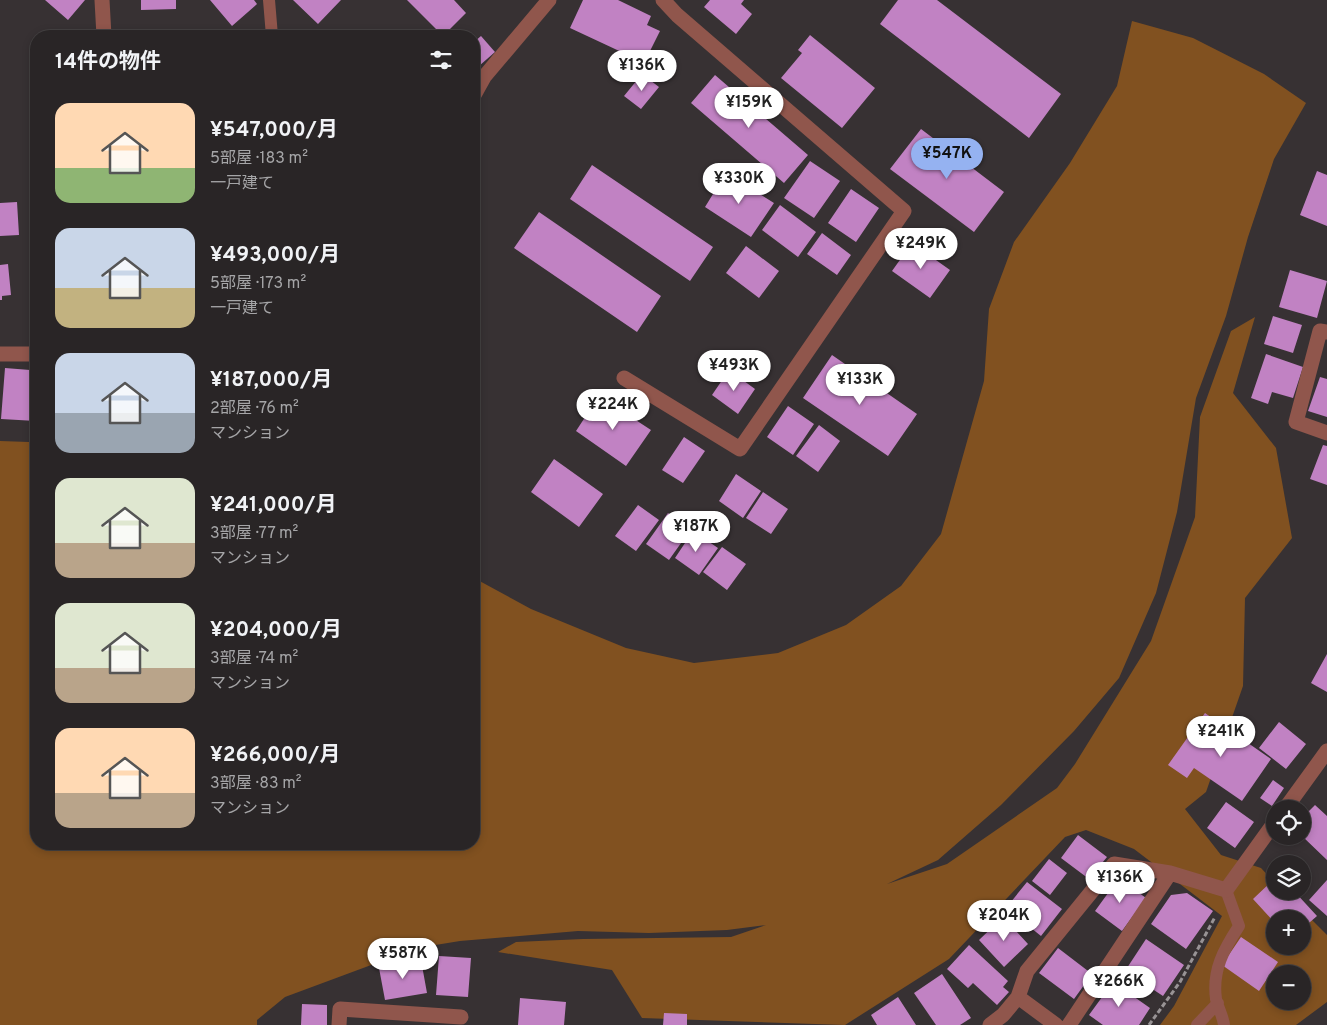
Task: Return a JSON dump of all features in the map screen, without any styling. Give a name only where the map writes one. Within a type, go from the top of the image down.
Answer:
[{"type":"street","points":[[102,0],[104,30]]},
{"type":"street","points":[[480,84],[549,0]]},
{"type":"street","points":[[624,378],[740,449],[904,211],[677,15],[664,0]]},
{"type":"street","points":[[1327,332],[1320,330],[1296,422],[1327,433]]},
{"type":"street","points":[[0,354],[30,356]]},
{"type":"street","points":[[1292,800],[1327,751]]},
{"type":"street","points":[[990,1025],[1004,1015],[1018,998],[1027,971],[1114,864],[1170,873],[1226,890],[1266,834]]},
{"type":"street","points":[[1069,1025],[1170,873]]},
{"type":"street","points":[[1018,998],[1056,1025]]},
{"type":"street","points":[[339,1025],[340,1009],[461,1017]]},
{"type":"lane","points":[[269,0],[272,30]]},
{"type":"lane","points":[[1224,1025],[1218,1003],[1216,977],[1220,954],[1239,926],[1226,890]]},
{"type":"lane","points":[[1197,1025],[1218,1003]]},
{"type":"path","points":[[1150,1025],[1184,974],[1221,906],[1226,890]]},
{"type":"shaded area","points":[[1132,21],[1193,38],[1264,74],[1306,103],[1274,159],[1248,237],[1226,316],[1196,398],[1177,512],[1156,593],[1119,678],[1074,731],[1001,805],[938,860],[887,884],[947,864],[1057,788],[1075,764],[1151,641],[1195,517],[1200,417],[1231,331],[1255,317],[1233,393],[1276,448],[1292,538],[1245,598],[1243,686],[1206,792],[1185,809],[1221,855],[1261,868],[1266,873],[1266,900],[1292,900],[1302,910],[1266,910],[1266,955],[1311,955],[1311,919],[1327,935],[1327,1002],[1296,1025],[1160,1025],[1174,1006],[1222,916],[1134,849],[1086,830],[1065,837],[949,959],[845,1025],[642,1018],[612,970],[498,952],[516,942],[731,937],[766,925],[727,930],[649,933],[578,931],[460,941],[417,948],[285,997],[257,1020],[257,1025],[0,1025],[0,441],[30,442],[30,850],[480,850],[480,581],[531,609],[626,648],[694,663],[778,653],[846,625],[901,586],[941,534],[984,381],[989,309],[1014,242],[1070,163],[1117,86]]},
{"type":"building","points":[[45,0],[85,0],[68,20]]},
{"type":"building","points":[[141,0],[176,0],[176,9],[141,10]]},
{"type":"building","points":[[210,0],[254,0],[257,4],[232,26]]},
{"type":"building","points":[[293,0],[341,0],[318,24]]},
{"type":"building","points":[[407,0],[454,0],[466,13],[449,30],[437,30]]},
{"type":"building","points":[[583,0],[618,0],[651,16],[647,25],[660,31],[646,59],[632,52],[630,56],[570,28]]},
{"type":"building","points":[[710,0],[744,0],[741,4],[752,14],[736,34],[704,7]]},
{"type":"building","points":[[898,0],[937,0],[1061,94],[1029,138],[880,24]]},
{"type":"building","points":[[810,35],[875,88],[842,128],[781,78],[802,53],[798,50]]},
{"type":"building","points":[[480,37],[495,52],[480,65]]},
{"type":"building","points":[[642,74],[659,87],[641,109],[624,96]]},
{"type":"building","points":[[715,75],[808,155],[784,183],[691,103]]},
{"type":"building","points":[[921,129],[1004,192],[974,232],[890,169]]},
{"type":"building","points":[[810,161],[840,181],[814,218],[784,198]]},
{"type":"building","points":[[592,165],[713,247],[690,281],[570,199]]},
{"type":"building","points":[[1317,171],[1327,175],[1327,226],[1300,215]]},
{"type":"building","points":[[726,173],[774,203],[751,237],[705,207]]},
{"type":"building","points":[[851,189],[879,208],[856,242],[828,223]]},
{"type":"building","points":[[17,202],[19,235],[0,236],[0,203]]},
{"type":"building","points":[[780,205],[816,232],[798,257],[762,230]]},
{"type":"building","points":[[539,212],[661,296],[637,332],[514,248]]},
{"type":"building","points":[[822,233],[851,255],[837,275],[807,254]]},
{"type":"building","points":[[912,243],[950,270],[930,298],[892,271]]},
{"type":"building","points":[[746,246],[779,271],[759,298],[726,273]]},
{"type":"building","points":[[8,264],[11,295],[2,296],[2,300],[0,300],[0,265]]},
{"type":"building","points":[[1290,270],[1327,281],[1317,318],[1279,307]]},
{"type":"building","points":[[1273,316],[1302,325],[1293,353],[1264,344]]},
{"type":"building","points":[[1266,354],[1303,367],[1293,398],[1272,392],[1268,404],[1251,398]]},
{"type":"building","points":[[832,355],[917,414],[888,456],[803,398]]},
{"type":"building","points":[[5,368],[30,370],[30,421],[1,419]]},
{"type":"building","points":[[729,370],[755,389],[738,414],[712,395]]},
{"type":"building","points":[[1320,377],[1327,379],[1327,417],[1308,411]]},
{"type":"building","points":[[599,396],[651,430],[626,466],[576,431]]},
{"type":"building","points":[[788,406],[814,424],[793,455],[767,437]]},
{"type":"building","points":[[819,425],[840,441],[818,472],[796,456]]},
{"type":"building","points":[[684,437],[705,451],[683,483],[662,470]]},
{"type":"building","points":[[1323,445],[1327,446],[1327,485],[1310,479]]},
{"type":"building","points":[[554,459],[603,494],[579,527],[531,492]]},
{"type":"building","points":[[736,474],[761,491],[743,518],[719,501]]},
{"type":"building","points":[[763,492],[788,509],[771,534],[746,518]]},
{"type":"building","points":[[638,505],[659,520],[636,551],[615,536]]},
{"type":"building","points":[[668,513],[691,529],[669,560],[646,544]]},
{"type":"building","points":[[693,531],[718,548],[699,575],[675,558]]},
{"type":"building","points":[[722,547],[746,564],[727,590],[703,572]]},
{"type":"building","points":[[1327,654],[1327,692],[1311,683]]},
{"type":"building","points":[[1205,713],[1271,759],[1242,801],[1194,768],[1187,778],[1168,765]]},
{"type":"building","points":[[1279,722],[1306,744],[1286,769],[1259,748]]},
{"type":"building","points":[[1273,780],[1284,788],[1276,800],[1266,800],[1266,802],[1260,798]]},
{"type":"building","points":[[1226,802],[1254,822],[1235,848],[1207,828]]},
{"type":"building","points":[[1315,805],[1327,816],[1327,860],[1311,845],[1311,809]]},
{"type":"building","points":[[1078,835],[1107,857],[1089,879],[1061,858]]},
{"type":"building","points":[[1049,859],[1067,873],[1050,895],[1032,881]]},
{"type":"building","points":[[1119,878],[1146,898],[1122,931],[1095,911]]},
{"type":"building","points":[[1327,880],[1327,916],[1309,900]]},
{"type":"building","points":[[1027,882],[1062,909],[1041,936],[1006,908]]},
{"type":"building","points":[[1266,887],[1266,900],[1302,900],[1317,916],[1311,921],[1311,910],[1266,910],[1266,913],[1253,899]]},
{"type":"building","points":[[1187,893],[1213,911],[1186,949],[1151,924],[1171,895]]},
{"type":"building","points":[[1003,917],[1028,944],[1004,967],[979,940]]},
{"type":"building","points":[[1241,937],[1278,962],[1276,965],[1266,965],[1266,980],[1259,991],[1222,965]]},
{"type":"building","points":[[1146,939],[1184,965],[1163,996],[1125,971]]},
{"type":"building","points":[[969,945],[1008,981],[1003,987],[1009,992],[997,1005],[973,983],[968,988],[947,969]]},
{"type":"building","points":[[1058,948],[1092,974],[1074,999],[1039,973]]},
{"type":"building","points":[[439,956],[471,958],[468,997],[436,995]]},
{"type":"building","points":[[421,960],[427,993],[385,1000],[379,968]]},
{"type":"building","points":[[942,974],[971,1018],[960,1025],[936,1025],[914,993]]},
{"type":"building","points":[[1113,982],[1150,1008],[1139,1025],[1103,1025],[1089,1015]]},
{"type":"building","points":[[898,997],[916,1025],[877,1025],[871,1015]]},
{"type":"building","points":[[520,998],[566,1002],[564,1025],[518,1025]]},
{"type":"building","points":[[302,1004],[327,1005],[327,1025],[301,1025]]},
{"type":"building","points":[[664,1013],[687,1014],[687,1025],[663,1025]]}]
